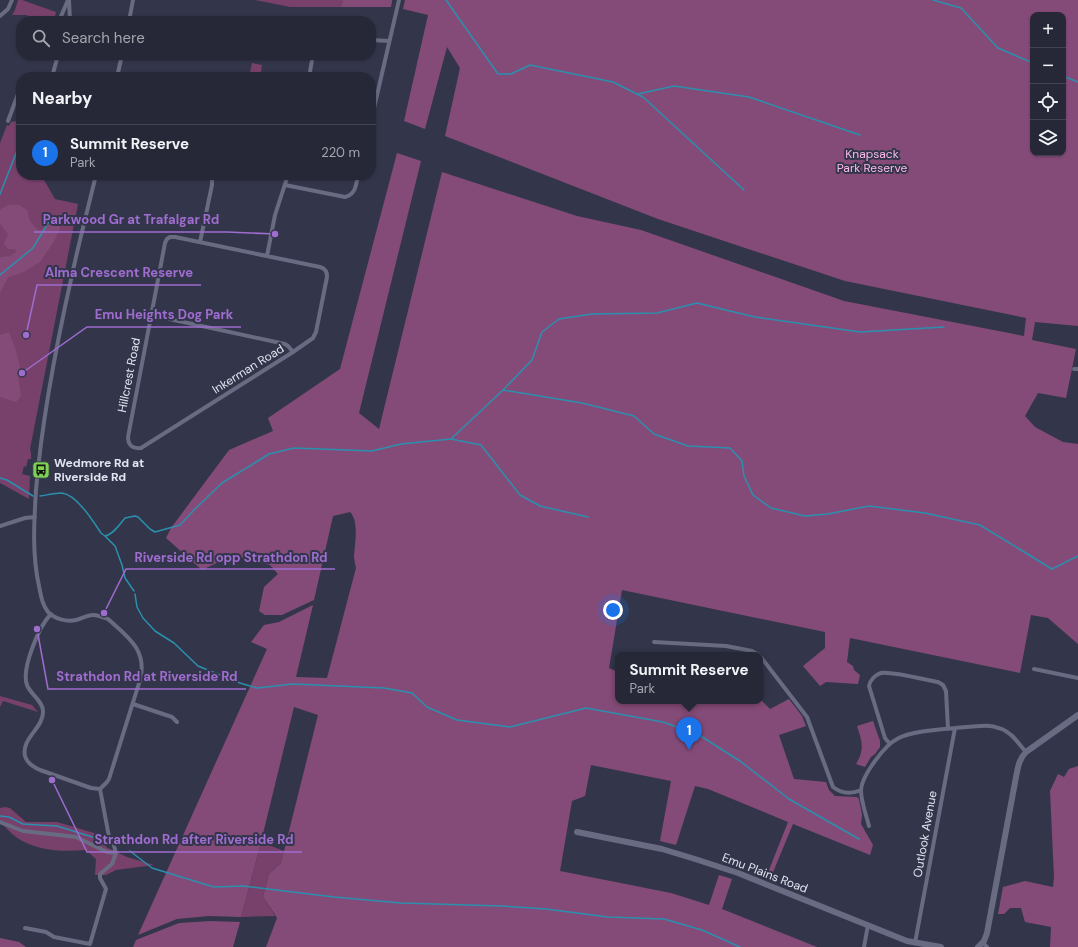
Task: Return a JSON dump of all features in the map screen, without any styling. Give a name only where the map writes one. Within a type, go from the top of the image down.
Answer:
[{"type":"street","points":[[0,16],[8,9],[12,0]]},
{"type":"street","points":[[61,16],[69,0]]},
{"type":"street","points":[[69,0],[70,16]]},
{"type":"street","points":[[130,16],[133,0]]},
{"type":"street","points":[[376,100],[399,0]]},
{"type":"street","points":[[376,40],[390,41]]},
{"type":"street","points":[[53,72],[57,60]]},
{"type":"street","points":[[118,72],[121,60]]},
{"type":"street","points":[[310,72],[312,60]]},
{"type":"street","points":[[8,122],[16,100]]},
{"type":"street","points":[[95,180],[72,275],[50,381],[41,445],[35,517],[34,560],[42,601],[45,608],[51,614],[59,619],[72,621],[93,615],[104,617],[133,643],[139,652],[142,676],[107,782],[100,789]]},
{"type":"street","points":[[212,180],[200,242],[267,256],[275,215],[286,180]]},
{"type":"street","points":[[285,185],[345,197],[350,195],[354,190],[357,180]]},
{"type":"street","name":"Hillcrest Road","points":[[132,447],[128,443],[128,436],[165,243],[170,237],[200,242]]},
{"type":"street","name":"Inkerman Road","points":[[132,447],[138,448],[144,446],[293,352],[315,335],[327,277],[326,270],[320,267],[267,256]]},
{"type":"street","points":[[151,315],[285,344],[293,352]]},
{"type":"street","points":[[0,526],[25,518],[35,517]]},
{"type":"street","points":[[51,614],[46,619],[28,660],[26,678],[27,687],[40,702],[43,711],[37,727],[26,743],[25,754],[30,764],[40,770],[91,788],[100,789]]},
{"type":"street","points":[[654,642],[726,646],[754,652]]},
{"type":"street","points":[[763,659],[807,717],[834,788],[838,791],[846,793],[861,790]]},
{"type":"street","points":[[1034,669],[1078,678]]},
{"type":"street","points":[[890,744],[885,738],[869,686],[873,678],[882,673],[890,673],[938,682],[943,685],[946,691],[948,729]]},
{"type":"street","points":[[133,704],[172,717],[177,722]]},
{"type":"street","points":[[983,946],[987,934],[1018,764],[1026,752],[1078,716]]},
{"type":"street","points":[[869,826],[861,790],[863,782],[867,772],[882,752],[895,739],[906,735],[955,728],[989,726],[1000,728],[1010,734],[1026,752]]},
{"type":"street","name":"Outlook Avenue","points":[[916,942],[955,728]]},
{"type":"street","points":[[25,928],[46,932],[54,937],[90,944],[106,890],[100,878],[100,874],[112,864],[116,853],[109,837],[100,789]]},
{"type":"street","points":[[0,822],[23,831],[59,834],[76,838],[107,852],[116,853]]},
{"type":"street","name":"Emu Plains Road","points":[[577,832],[662,850],[720,867],[907,941],[941,947]]},
{"type":"street","points":[[864,947],[868,925]]},
{"type":"shaded area","points":[[18,0],[22,0],[56,12],[55,16],[12,15]]},
{"type":"shaded area","points":[[255,0],[392,0],[391,7],[290,7]]},
{"type":"shaded area","points":[[252,63],[262,65],[261,72],[250,72]]},
{"type":"shaded area","points":[[16,121],[16,180],[44,180],[55,199],[78,204],[30,449],[31,459],[28,459],[22,474],[30,476],[29,499],[0,483],[0,143],[7,125],[9,126],[11,122]]},
{"type":"shaded area","points":[[0,696],[32,705],[38,712],[3,701],[0,707]]},
{"type":"shaded area","points":[[0,808],[10,808],[26,822],[57,822],[104,836],[106,847],[127,857],[154,865],[116,870],[106,875],[95,875],[96,859],[86,850],[50,850],[24,842],[14,835],[0,822]]},
{"type":"shaded area","points":[[264,843],[284,851],[281,863],[269,874],[263,895],[275,916],[241,917],[260,846]]},
{"type":"green space","points":[[342,0],[392,0],[391,7],[341,7]]},
{"type":"green space","name":"Knapsack Park Reserve","points":[[405,0],[1078,0],[1078,326],[1035,322],[1032,340],[1076,349],[1066,398],[1038,393],[1025,416],[1035,427],[1063,442],[1078,444],[1078,644],[1048,618],[1031,615],[1020,673],[850,638],[847,662],[853,666],[854,670],[860,675],[858,684],[826,682],[820,686],[803,666],[825,648],[825,632],[622,590],[609,668],[615,671],[615,704],[763,704],[763,702],[770,709],[789,699],[802,716],[806,726],[779,735],[794,779],[826,782],[829,790],[835,796],[857,797],[859,799],[862,815],[861,824],[873,845],[870,855],[793,824],[771,877],[767,875],[788,822],[708,789],[695,786],[676,845],[660,841],[671,781],[591,765],[585,796],[572,801],[560,871],[671,893],[709,905],[719,875],[732,879],[722,909],[817,947],[266,947],[277,918],[263,896],[269,874],[281,863],[318,715],[294,707],[241,917],[209,916],[177,919],[138,935],[267,649],[251,642],[264,625],[279,622],[313,605],[296,677],[327,678],[356,568],[354,555],[356,538],[355,521],[350,512],[333,516],[314,600],[282,615],[265,615],[259,611],[264,587],[278,574],[270,565],[239,557],[223,560],[202,570],[166,538],[171,528],[229,450],[273,431],[268,418],[340,369],[397,153],[421,161],[359,413],[379,429],[442,172],[577,216],[641,230],[844,301],[1024,336],[1026,318],[845,281],[658,219],[445,136],[460,68],[447,47],[425,129],[404,121],[428,15],[403,9]]},
{"type":"green space","points":[[8,205],[19,205],[27,210],[34,227],[40,231],[55,221],[59,222],[60,229],[53,243],[40,262],[22,273],[8,277],[0,293],[0,257],[10,256],[16,252],[15,249],[8,249],[4,244],[8,234],[0,224],[0,211]]},
{"type":"green space","points":[[9,332],[20,366],[18,377],[21,396],[16,402],[0,397],[0,335]]},
{"type":"green space","points":[[873,721],[880,741],[880,747],[865,767],[856,764],[862,750],[857,726]]},
{"type":"green space","points":[[1078,766],[1078,947],[1050,947],[1051,927],[1025,922],[1021,908],[1010,908],[1004,914],[998,914],[1003,887],[1025,881],[1053,887],[1054,877],[1050,791],[1058,774],[1064,777],[1069,769]]},
{"type":"green space","points":[[210,921],[240,922],[233,947],[133,947],[136,940],[179,923]]},
{"type":"green space","points":[[0,938],[19,942],[26,947],[0,947]]},
{"type":"waterway","points":[[446,0],[498,74],[511,74],[530,65],[613,82],[643,97],[744,190]]},
{"type":"waterway","points":[[933,0],[961,8],[998,48],[1030,62]]},
{"type":"waterway","points":[[1066,77],[1078,82]]},
{"type":"waterway","points":[[638,94],[674,86],[749,97],[860,135]]},
{"type":"waterway","points":[[0,194],[16,154]]},
{"type":"waterway","points":[[0,275],[33,248],[51,218]]},
{"type":"waterway","points":[[503,390],[532,360],[542,332],[559,319],[592,314],[657,313],[697,303],[755,317],[860,332],[944,327]]},
{"type":"waterway","points":[[40,496],[62,493],[73,498],[79,503],[101,533],[105,536],[114,531],[125,518],[135,516],[155,532],[180,525],[222,483],[269,454],[294,448],[372,451],[401,444],[451,439],[503,390],[582,403],[634,416],[654,434],[688,446],[730,448],[742,461],[744,476],[753,495],[771,508],[805,516],[828,514],[869,506],[925,513],[980,525],[1052,569],[1078,556]]},
{"type":"waterway","points":[[451,439],[481,445],[520,495],[540,506],[588,517]]},
{"type":"waterway","points":[[0,478],[7,480],[33,496]]},
{"type":"waterway","points":[[105,536],[115,546],[125,578],[134,591]]},
{"type":"waterway","points":[[135,594],[137,607],[143,618],[155,631],[174,643],[198,666],[240,683],[257,688],[293,684],[384,688],[412,693],[427,707],[457,720],[510,727],[586,708],[663,722],[699,735],[740,761],[789,799],[859,839]]},
{"type":"waterway","points":[[0,816],[9,817],[23,824],[57,826],[102,840]]},
{"type":"waterway","points":[[130,851],[152,868],[214,887],[243,886],[334,897],[401,903],[501,906],[546,909],[608,917],[664,919],[702,930],[740,947]]},
{"type":"place","name":"Parkwood Gr at Trafalgar Rd","points":[[275,234]]},
{"type":"place","name":"Alma Crescent Reserve","points":[[26,335]]},
{"type":"place","name":"Emu Heights Dog Park","points":[[22,373]]},
{"type":"place","name":"Wedmore Rd at Riverside Rd","points":[[41,470]]},
{"type":"place","name":"Riverside Rd opp Strathdon Rd","points":[[104,613]]},
{"type":"place","name":"Strathdon Rd at Riverside Rd","points":[[37,629]]},
{"type":"place","name":"Summit Reserve","points":[[689,750]]},
{"type":"place","name":"Strathdon Rd after Riverside Rd","points":[[52,780]]}]
